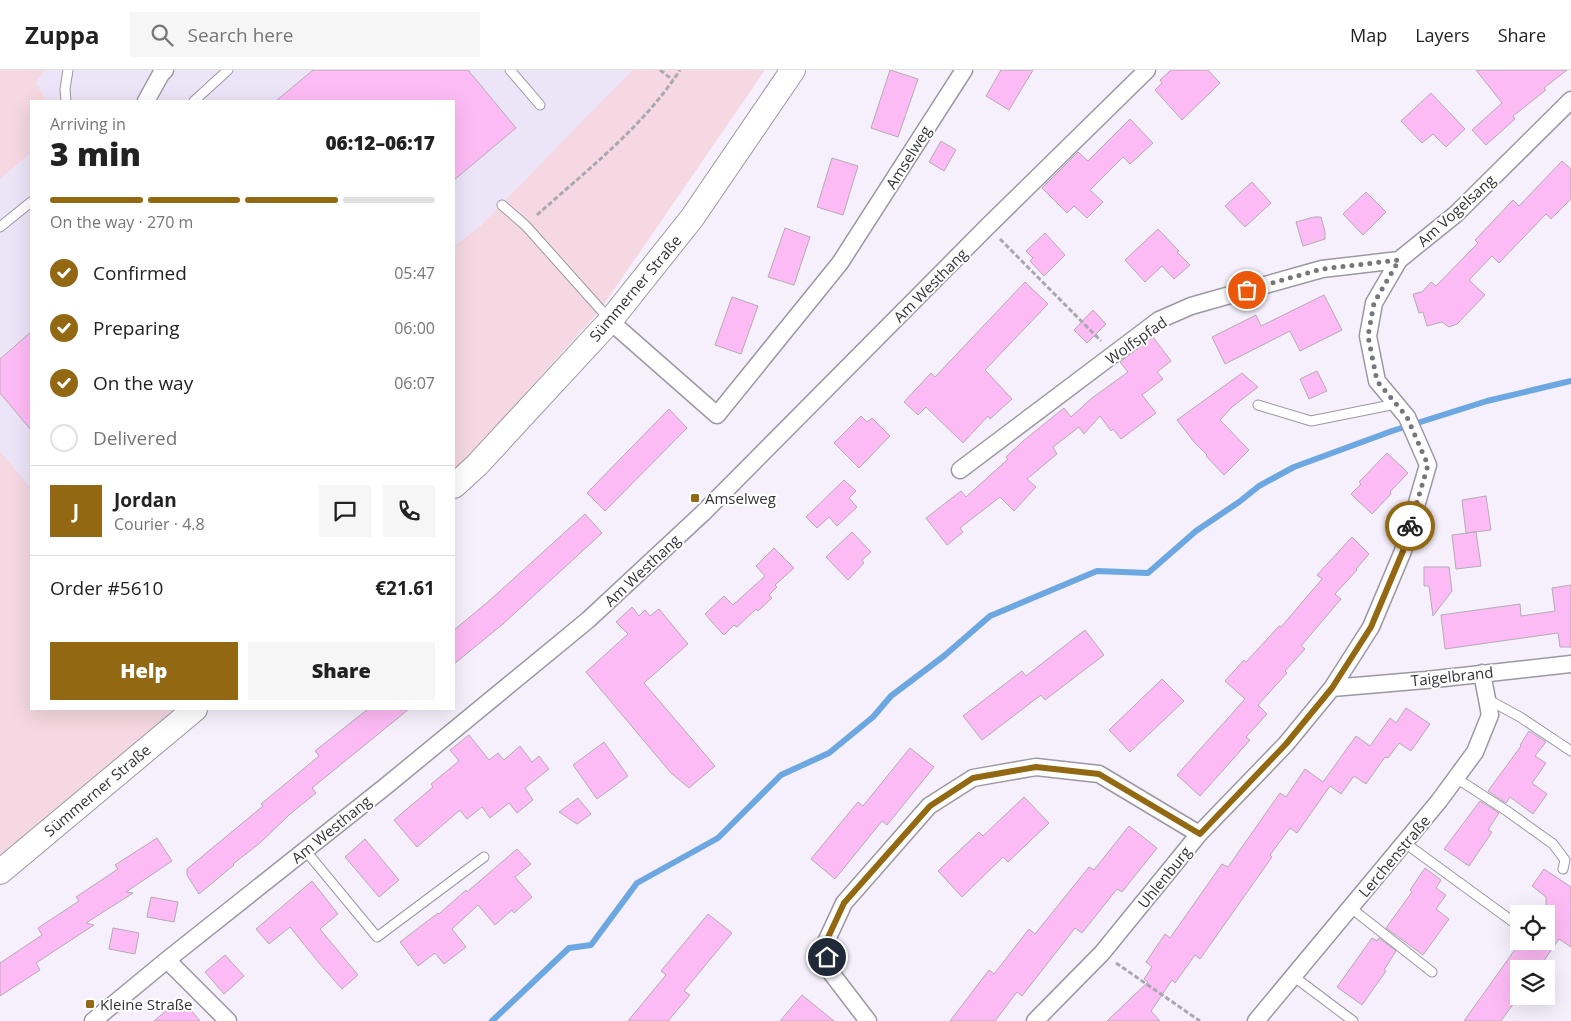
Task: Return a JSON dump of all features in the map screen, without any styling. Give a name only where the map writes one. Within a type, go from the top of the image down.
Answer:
[{"type":"main road","name":"Sümmerner Straße","points":[[455,485],[477,465],[610,321],[692,218],[792,70]]},
{"type":"main road","name":"Sümmerner Straße","points":[[0,872],[194,710]]},
{"type":"street","points":[[147,100],[165,70]]},
{"type":"street","name":"Amselweg","points":[[610,321],[717,415],[840,263],[964,70]]},
{"type":"street","name":"Am Westhang","points":[[93,1021],[393,780],[595,614],[710,506],[987,227],[1147,70]]},
{"type":"street","name":"Am Vogelsang","points":[[1332,688],[1371,627],[1403,551],[1428,465],[1407,417],[1377,381],[1368,336],[1374,303],[1399,260],[1456,214],[1571,100]]},
{"type":"street","name":"Wolfspfad","points":[[960,470],[1159,320],[1191,306],[1322,269],[1399,260]]},
{"type":"street","name":"Taigelbrand","points":[[1332,688],[1571,664]]},
{"type":"street","name":"Lerchenstraße","points":[[1256,1021],[1405,843],[1475,752],[1490,715],[1482,673]]},
{"type":"street","name":"Uhlenburg","points":[[1035,1021],[1102,953],[1200,834],[1286,744],[1332,688]]},
{"type":"street","points":[[868,1021],[829,970],[825,944],[844,903],[930,806],[973,778],[1036,767],[1099,774],[1200,834]]},
{"type":"street","points":[[167,960],[228,1021]]},
{"type":"lane","points":[[66,100],[65,89],[68,70]]},
{"type":"lane","points":[[195,100],[228,70]]},
{"type":"lane","points":[[510,70],[540,106]]},
{"type":"lane","points":[[0,227],[30,203]]},
{"type":"lane","points":[[502,205],[526,226],[610,321]]},
{"type":"lane","points":[[1258,405],[1311,421],[1396,404]]},
{"type":"lane","points":[[1487,698],[1520,717],[1571,751]]},
{"type":"lane","points":[[1456,778],[1554,844],[1565,860],[1562,869]]},
{"type":"lane","points":[[1405,843],[1510,920]]},
{"type":"lane","points":[[305,850],[377,938],[484,857]]},
{"type":"lane","points":[[1351,908],[1432,972]]},
{"type":"lane","points":[[1293,976],[1353,1021]]},
{"type":"path","points":[[660,70],[673,80]]},
{"type":"path","points":[[526,226],[615,145],[658,100],[680,70]]},
{"type":"path","points":[[987,227],[1114,354]]},
{"type":"path","points":[[1102,953],[1200,1021]]},
{"type":"shaded area","points":[[0,70],[45,70],[36,83],[46,100],[30,100],[30,154],[0,179]]},
{"type":"shaded area","points":[[45,70],[632,70],[480,226],[455,245],[455,100],[46,100],[36,83]]},
{"type":"shaded area","points":[[632,70],[765,70],[600,310],[470,455],[455,469],[455,245],[480,226]]},
{"type":"shaded area","points":[[30,154],[30,487],[0,451],[0,179]]},
{"type":"shaded area","points":[[0,451],[30,487],[30,710],[177,710],[0,857]]},
{"type":"building","points":[[313,70],[468,70],[516,128],[455,179],[455,100],[277,100]]},
{"type":"building","points":[[890,70],[918,79],[898,137],[871,128]]},
{"type":"building","points":[[1001,70],[1033,70],[1009,110],[986,96]]},
{"type":"building","points":[[1171,70],[1208,70],[1220,83],[1182,120],[1155,90],[1162,83],[1160,80]]},
{"type":"building","points":[[1476,70],[1567,70],[1544,88],[1546,90],[1513,116],[1515,119],[1486,145],[1472,130],[1502,103]]},
{"type":"building","points":[[1431,93],[1465,129],[1446,147],[1433,134],[1422,143],[1401,121]]},
{"type":"building","points":[[1130,119],[1153,143],[1130,164],[1123,157],[1090,190],[1103,202],[1087,218],[1074,206],[1067,213],[1042,188],[1078,152],[1088,161]]},
{"type":"building","points":[[941,141],[956,150],[944,171],[929,162]]},
{"type":"building","points":[[832,158],[858,166],[843,215],[817,207]]},
{"type":"building","points":[[1562,161],[1571,169],[1571,199],[1551,219],[1546,214],[1499,263],[1492,256],[1469,280],[1485,295],[1457,324],[1449,327],[1442,322],[1427,326],[1423,312],[1419,313],[1413,294],[1422,292],[1431,282],[1436,286],[1478,243],[1475,240],[1513,200],[1519,206]]},
{"type":"building","points":[[1252,182],[1271,203],[1245,227],[1225,206]]},
{"type":"building","points":[[1366,192],[1386,212],[1363,235],[1343,214]]},
{"type":"building","points":[[1321,217],[1325,239],[1303,246],[1296,222]]},
{"type":"building","points":[[785,228],[810,237],[794,285],[768,277]]},
{"type":"building","points":[[1158,229],[1190,265],[1174,279],[1162,266],[1145,282],[1125,260]]},
{"type":"building","points":[[1045,233],[1065,255],[1044,276],[1030,261],[1033,258],[1026,251]]},
{"type":"building","points":[[1025,282],[1048,304],[985,370],[1012,399],[990,419],[988,416],[963,443],[926,407],[918,415],[904,402],[931,373],[935,377]]},
{"type":"building","points":[[1324,295],[1342,330],[1300,351],[1290,331],[1225,364],[1212,337],[1256,315],[1261,326]]},
{"type":"building","points":[[732,297],[758,306],[741,354],[715,345]]},
{"type":"building","points":[[1093,310],[1106,324],[1087,343],[1074,330]]},
{"type":"building","points":[[30,333],[30,429],[0,393],[0,359]]},
{"type":"building","points":[[1153,337],[1171,361],[1157,372],[1163,379],[1142,395],[1156,413],[1121,439],[1113,429],[1111,431],[1100,416],[1084,434],[1079,427],[1053,447],[1057,454],[1027,479],[1036,487],[1014,511],[1000,497],[960,528],[963,532],[947,545],[926,518],[961,491],[966,497],[1008,459],[1006,457],[1023,441],[1064,408],[1071,417],[1092,398],[1128,372],[1120,362]]},
{"type":"building","points":[[1317,371],[1327,391],[1309,399],[1300,379]]},
{"type":"building","points":[[1242,373],[1258,387],[1232,407],[1220,420],[1249,450],[1224,475],[1177,420]]},
{"type":"building","points":[[669,409],[687,428],[605,511],[587,493]]},
{"type":"building","points":[[861,416],[867,422],[872,418],[890,436],[859,468],[834,443]]},
{"type":"building","points":[[1387,453],[1408,473],[1372,514],[1351,494],[1361,484],[1359,482]]},
{"type":"building","points":[[844,480],[856,491],[849,498],[857,507],[837,526],[829,517],[817,528],[806,517]]},
{"type":"building","points":[[1486,496],[1491,530],[1466,533],[1462,500]]},
{"type":"building","points":[[585,514],[602,533],[503,624],[455,663],[455,629]]},
{"type":"building","points":[[852,532],[871,552],[862,560],[864,563],[848,580],[826,557]]},
{"type":"building","points":[[1476,532],[1481,566],[1456,569],[1452,535]]},
{"type":"building","points":[[1352,537],[1369,554],[1335,594],[1341,599],[1301,646],[1305,649],[1285,671],[1287,673],[1258,705],[1267,714],[1246,737],[1250,740],[1200,796],[1177,775],[1245,699],[1225,681],[1244,660],[1246,662],[1279,626],[1281,627],[1322,579],[1317,575]]},
{"type":"building","points":[[774,548],[794,568],[775,585],[777,587],[769,595],[772,598],[758,611],[756,609],[737,627],[734,625],[724,635],[705,614],[724,596],[733,605],[765,576],[756,566]]},
{"type":"building","points":[[1424,567],[1449,567],[1452,591],[1433,616],[1429,586],[1424,586]]},
{"type":"building","points":[[1571,585],[1571,647],[1560,647],[1558,633],[1445,649],[1441,615],[1520,604],[1521,616],[1555,611],[1552,588]]},
{"type":"building","points":[[632,607],[639,616],[645,610],[650,616],[659,609],[688,644],[644,683],[715,766],[689,788],[671,773],[586,672],[628,634],[616,622]]},
{"type":"building","points":[[1085,630],[1104,655],[1045,700],[1041,695],[982,740],[963,716],[1022,671],[1026,676]]},
{"type":"building","points":[[1162,679],[1184,701],[1130,752],[1109,730]]},
{"type":"building","points":[[1406,708],[1430,724],[1411,751],[1399,743],[1388,758],[1385,757],[1366,784],[1354,776],[1341,794],[1330,786],[1297,833],[1290,828],[1270,855],[1272,857],[1200,959],[1195,955],[1175,983],[1172,980],[1151,1011],[1160,1021],[1107,1021],[1148,982],[1144,979],[1152,967],[1146,962],[1165,934],[1170,938],[1222,864],[1228,867],[1280,793],[1286,797],[1305,769],[1323,782],[1356,736],[1370,746],[1390,718],[1396,723]]},
{"type":"building","points":[[367,710],[408,710],[312,788],[316,793],[199,894],[187,875],[187,869],[263,806],[261,804],[319,756],[315,751]]},
{"type":"building","points":[[1529,731],[1546,742],[1535,756],[1546,763],[1532,783],[1547,794],[1533,814],[1510,797],[1506,803],[1488,791],[1521,746]]},
{"type":"building","points":[[469,735],[489,760],[498,753],[504,760],[520,746],[532,762],[539,756],[549,769],[525,788],[533,800],[517,813],[509,803],[490,818],[482,807],[467,819],[460,810],[417,847],[394,820],[433,787],[431,784],[459,761],[450,750]]},
{"type":"building","points":[[604,742],[628,776],[597,799],[573,765]]},
{"type":"building","points":[[910,748],[934,767],[887,825],[882,821],[835,879],[811,859],[858,802],[863,806]]},
{"type":"building","points":[[1024,797],[1049,823],[1008,862],[1003,857],[962,897],[938,871],[979,832],[983,836]]},
{"type":"building","points":[[578,798],[591,814],[577,824],[559,812]]},
{"type":"building","points":[[1480,801],[1499,813],[1488,830],[1492,832],[1469,866],[1444,849]]},
{"type":"building","points":[[1129,826],[1157,848],[1122,892],[1117,889],[1082,933],[1075,928],[1022,996],[1017,992],[995,1021],[950,1021],[989,970],[994,974],[1029,929],[1035,934],[1089,867],[1094,870]]},
{"type":"building","points":[[157,838],[172,861],[126,892],[133,893],[86,923],[94,925],[36,963],[40,970],[0,996],[0,963],[42,935],[38,928],[79,901],[76,897],[118,869],[115,865]]},
{"type":"building","points":[[365,839],[399,880],[379,897],[345,857]]},
{"type":"building","points":[[517,849],[531,864],[515,877],[532,897],[514,913],[512,910],[495,925],[478,905],[452,929],[466,947],[444,964],[435,953],[418,966],[400,942],[439,914],[466,890],[467,892]]},
{"type":"building","points":[[1425,868],[1441,880],[1436,888],[1446,895],[1436,909],[1449,919],[1423,955],[1386,928],[1412,892],[1410,890]]},
{"type":"building","points":[[1544,869],[1571,887],[1571,947],[1559,939],[1555,945],[1555,905],[1546,905],[1546,897],[1532,886]]},
{"type":"building","points":[[312,881],[338,914],[320,929],[358,975],[342,989],[290,927],[269,944],[256,929]]},
{"type":"building","points":[[151,897],[178,902],[174,922],[147,917]]},
{"type":"building","points":[[708,914],[732,933],[684,991],[690,995],[668,1021],[628,1021],[666,975],[661,971]]},
{"type":"building","points":[[113,928],[139,933],[135,954],[109,949]]},
{"type":"building","points":[[1372,938],[1377,941],[1379,938],[1396,951],[1384,970],[1386,971],[1362,1005],[1337,987]]},
{"type":"building","points":[[1515,950],[1551,950],[1544,960],[1510,960],[1510,1005],[1513,1005],[1501,1021],[1464,1021]]},
{"type":"building","points":[[225,955],[244,976],[224,994],[205,972]]},
{"type":"building","points":[[802,995],[834,1021],[780,1021]]},
{"type":"building","points":[[181,998],[200,1021],[154,1021]]},
{"type":"waterway","points":[[492,1021],[569,948],[591,945],[637,883],[718,838],[781,775],[829,753],[873,717],[891,696],[944,656],[990,616],[1097,571],[1148,573],[1196,531],[1259,486],[1294,467],[1392,431],[1487,401],[1571,381]]},
{"type":"way so far","points":[[1247,290],[1322,269],[1399,260],[1374,303],[1368,336],[1377,381],[1407,417],[1428,465],[1410,526]]},
{"type":"place","name":"Amselweg","points":[[695,498]]},
{"type":"place","name":"Kleine Straße","points":[[90,1004]]},
{"type":"route","points":[[827,957],[825,944],[844,903],[930,806],[973,778],[1036,767],[1099,774],[1200,834],[1286,744],[1332,688],[1371,627],[1403,551],[1410,526]]}]
